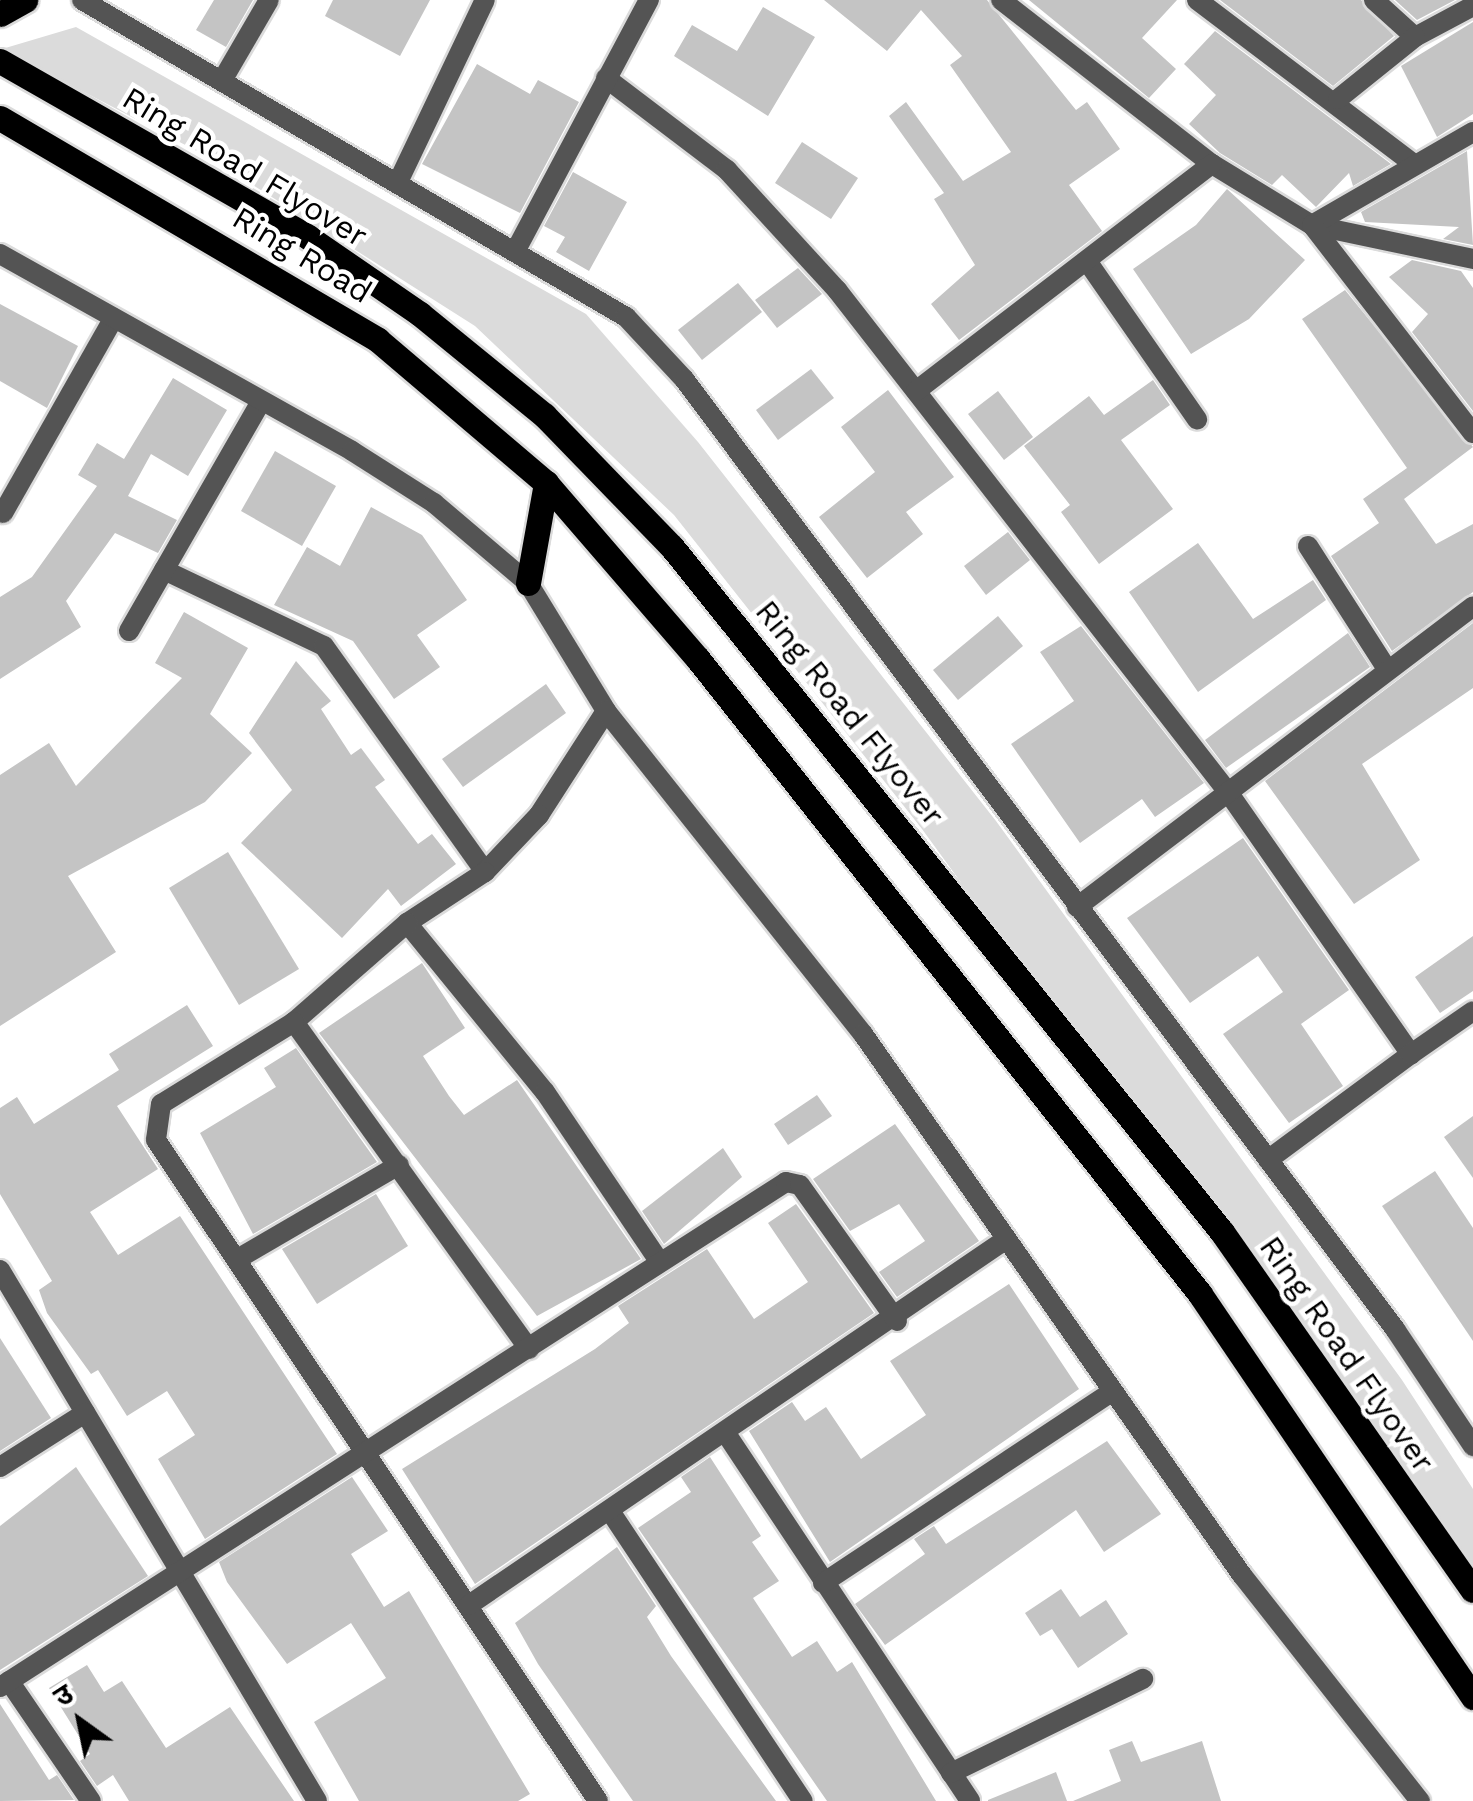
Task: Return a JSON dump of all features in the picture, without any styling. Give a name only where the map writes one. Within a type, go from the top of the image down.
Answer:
[{"type":"main road","points":[[0,14],[25,0]]},
{"type":"main road","name":"Ring Road Flyover","points":[[0,61],[308,236],[544,415],[672,547],[884,806],[1222,1232],[1473,1590]]},
{"type":"main road","name":"Ring Road","points":[[0,118],[378,340],[546,483]]},
{"type":"main road","points":[[528,583],[546,483]]},
{"type":"main road","points":[[546,483],[840,840],[1200,1294],[1473,1696]]},
{"type":"street","points":[[82,0],[518,248],[626,317],[684,379],[1268,1160],[1473,1446]]},
{"type":"street","points":[[222,80],[268,0]]},
{"type":"street","points":[[399,180],[485,0]]},
{"type":"street","points":[[518,248],[649,0]]},
{"type":"street","points":[[1001,0],[1212,164],[1312,225],[1473,259]]},
{"type":"street","points":[[1196,0],[1338,100],[1411,162]]},
{"type":"street","points":[[1374,0],[1414,37]]},
{"type":"street","points":[[1338,100],[1414,37],[1473,6]]},
{"type":"street","points":[[606,78],[727,170],[916,391],[1228,792],[1411,1054]]},
{"type":"street","points":[[1312,225],[1411,162],[1473,132]]},
{"type":"street","points":[[916,391],[1212,164]]},
{"type":"street","points":[[1312,225],[1473,433]]},
{"type":"street","points":[[0,254],[434,503],[528,583],[606,711],[863,1034],[1112,1392],[1420,1801]]},
{"type":"street","points":[[1087,261],[1196,419]]},
{"type":"street","points":[[3,513],[114,318]]},
{"type":"street","points":[[129,632],[260,403]]},
{"type":"street","points":[[1308,546],[1388,669]]},
{"type":"street","points":[[164,570],[324,646],[485,872]]},
{"type":"street","points":[[1077,908],[1473,606]]},
{"type":"street","points":[[598,1801],[239,1258],[156,1140],[154,1118],[167,1097],[294,1022],[408,923],[485,872],[539,815],[606,711]]},
{"type":"street","points":[[408,923],[545,1092],[657,1258]]},
{"type":"street","points":[[1268,1160],[1473,1012]]},
{"type":"street","points":[[294,1022],[530,1349]]},
{"type":"street","points":[[239,1258],[399,1166]]},
{"type":"street","points":[[91,1801],[5,1684],[184,1577],[365,1454],[530,1349],[657,1258],[786,1182],[800,1185],[897,1321]]},
{"type":"street","points":[[469,1605],[897,1321],[1006,1240]]},
{"type":"street","points":[[0,1270],[317,1801]]},
{"type":"street","points":[[823,1583],[1112,1392]]},
{"type":"street","points":[[0,1468],[85,1413]]},
{"type":"street","points":[[726,1435],[970,1801]]},
{"type":"street","points":[[610,1511],[803,1801]]},
{"type":"street","points":[[951,1773],[1144,1680]]},
{"type":"shaded area","points":[[76,27],[586,314],[698,442],[996,821],[1402,1380],[1473,1489],[1473,1587],[922,829],[674,515],[475,326],[212,159],[2,49]]},
{"type":"building","points":[[214,0],[253,0],[226,47],[196,30]]},
{"type":"building","points":[[333,0],[430,0],[400,56],[325,16]]},
{"type":"building","points":[[824,0],[987,0],[1076,110],[1087,102],[1120,149],[1069,185],[1102,231],[959,340],[931,304],[975,265],[934,199],[944,193],[889,116],[906,102],[963,181],[1011,152],[950,65],[962,56],[921,10],[887,51]]},
{"type":"building","points":[[1029,0],[1177,0],[1142,38],[1176,69],[1149,98]]},
{"type":"building","points":[[1220,0],[1361,0],[1394,36],[1333,86]]},
{"type":"building","points":[[1395,0],[1455,0],[1417,20]]},
{"type":"building","points":[[763,7],[815,37],[768,116],[674,56],[692,25],[737,51]]},
{"type":"building","points":[[1473,22],[1473,114],[1437,137],[1401,66]]},
{"type":"building","points":[[1215,31],[1391,164],[1353,186],[1349,173],[1316,207],[1282,175],[1272,185],[1220,153],[1189,124],[1216,95],[1184,64]]},
{"type":"building","points":[[477,64],[530,94],[538,80],[579,102],[520,213],[422,164]]},
{"type":"building","points":[[802,142],[858,178],[831,219],[775,183]]},
{"type":"building","points":[[1467,151],[1473,245],[1443,239],[1459,227],[1365,222],[1361,212]]},
{"type":"building","points":[[573,172],[627,202],[589,271],[556,252],[565,237],[544,226]]},
{"type":"building","points":[[1227,189],[1305,260],[1249,319],[1191,354],[1133,269],[1196,225]]},
{"type":"building","points":[[1412,260],[1461,271],[1473,288],[1473,411],[1412,332],[1428,314],[1389,277]]},
{"type":"building","points":[[798,268],[822,294],[777,328],[755,300]]},
{"type":"building","points":[[738,283],[762,312],[702,360],[678,330]]},
{"type":"building","points":[[1345,290],[1473,447],[1404,499],[1436,544],[1473,524],[1473,592],[1392,651],[1331,556],[1379,523],[1363,499],[1407,468],[1302,319]]},
{"type":"building","points":[[0,304],[78,346],[47,408],[0,381]]},
{"type":"building","points":[[811,369],[834,398],[778,440],[756,410]]},
{"type":"building","points":[[173,378],[227,410],[188,476],[151,454],[128,496],[177,520],[158,553],[115,533],[66,601],[81,627],[0,679],[0,597],[32,577],[97,486],[78,475],[97,443],[124,459]]},
{"type":"building","points":[[1153,380],[1170,405],[1121,440],[1173,509],[1099,564],[1061,512],[1070,505],[1024,446],[1089,396],[1104,415]]},
{"type":"building","points":[[888,390],[954,477],[906,512],[923,534],[867,578],[819,517],[875,472],[841,427]]},
{"type":"building","points":[[998,391],[1033,437],[1004,460],[968,414]]},
{"type":"building","points":[[275,451],[336,486],[302,546],[241,511]]},
{"type":"building","points":[[371,507],[422,535],[467,600],[417,635],[440,667],[394,699],[353,641],[274,605],[307,547],[340,566]]},
{"type":"building","points":[[1008,532],[1030,560],[986,595],[964,566]]},
{"type":"building","points":[[1198,543],[1253,619],[1313,580],[1326,600],[1198,692],[1129,592]]},
{"type":"building","points":[[184,612],[248,648],[210,714],[252,753],[205,802],[68,876],[116,952],[0,1026],[0,775],[49,743],[76,786],[182,678],[155,663]]},
{"type":"building","points":[[998,616],[1023,646],[958,700],[933,670]]},
{"type":"building","points":[[1473,623],[1473,688],[1362,764],[1420,860],[1354,904],[1265,781]]},
{"type":"building","points":[[1081,626],[1204,783],[1155,817],[1142,799],[1080,843],[1011,744],[1074,701],[1040,652]]},
{"type":"building","points":[[1348,633],[1370,667],[1226,768],[1205,740]]},
{"type":"building","points":[[296,661],[331,701],[321,709],[351,755],[361,748],[385,780],[375,787],[418,844],[432,834],[456,864],[401,906],[388,889],[342,938],[241,843],[292,790],[249,733]]},
{"type":"building","points":[[546,684],[566,713],[463,787],[442,759]]},
{"type":"building","points":[[1243,838],[1349,990],[1301,1024],[1343,1086],[1289,1123],[1223,1034],[1283,992],[1258,956],[1190,1003],[1127,918]]},
{"type":"building","points":[[228,852],[299,969],[239,1005],[169,888]]},
{"type":"building","points":[[1473,936],[1473,991],[1440,1013],[1415,977]]},
{"type":"building","points":[[422,963],[465,1028],[423,1056],[449,1096],[464,1115],[517,1080],[641,1259],[537,1316],[319,1033]]},
{"type":"building","points":[[187,1005],[213,1046],[117,1106],[158,1169],[90,1212],[118,1255],[180,1216],[337,1454],[205,1539],[158,1459],[195,1435],[167,1391],[127,1416],[98,1370],[91,1374],[47,1313],[39,1290],[52,1281],[0,1194],[0,1108],[17,1097],[34,1124],[119,1070],[109,1054]]},
{"type":"building","points":[[296,1048],[377,1162],[253,1234],[200,1133],[276,1087],[264,1068]]},
{"type":"building","points":[[817,1095],[832,1116],[788,1145],[774,1124]]},
{"type":"building","points":[[1473,1116],[1473,1178],[1444,1137]]},
{"type":"building","points":[[895,1124],[979,1241],[897,1297],[879,1272],[925,1241],[899,1204],[850,1231],[813,1179]]},
{"type":"building","points":[[723,1148],[742,1177],[664,1244],[642,1211]]},
{"type":"building","points":[[1435,1171],[1473,1228],[1473,1341],[1382,1206]]},
{"type":"building","points":[[376,1194],[408,1246],[317,1304],[282,1249]]},
{"type":"building","points":[[796,1204],[874,1313],[475,1584],[402,1469],[595,1349],[629,1323],[618,1306],[707,1249],[754,1319],[808,1282],[768,1223]]},
{"type":"building","points":[[1009,1284],[1079,1389],[830,1562],[749,1431],[792,1402],[805,1421],[826,1407],[861,1459],[926,1415],[890,1361]]},
{"type":"building","points":[[0,1338],[51,1418],[0,1451]]},
{"type":"building","points":[[1107,1441],[1161,1514],[1104,1552],[1076,1510],[885,1645],[855,1604],[925,1554],[914,1539],[934,1526],[946,1544]]},
{"type":"building","points":[[710,1457],[761,1536],[752,1542],[779,1581],[753,1598],[792,1657],[817,1641],[837,1672],[852,1662],[936,1801],[827,1801],[638,1528],[691,1492],[681,1477]]},
{"type":"building","points":[[76,1467],[148,1576],[0,1670],[0,1526]]},
{"type":"building","points":[[352,1477],[388,1531],[351,1554],[384,1607],[409,1591],[530,1794],[518,1801],[359,1801],[314,1722],[386,1678],[351,1623],[287,1664],[227,1582],[219,1562]]},
{"type":"building","points":[[617,1547],[656,1606],[647,1617],[671,1656],[776,1801],[633,1801],[538,1664],[515,1623]]},
{"type":"building","points":[[1061,1589],[1080,1617],[1106,1600],[1128,1634],[1078,1668],[1052,1629],[1040,1636],[1025,1613]]},
{"type":"building","points":[[87,1665],[104,1692],[122,1681],[166,1748],[230,1707],[294,1801],[129,1801],[113,1775],[97,1786],[80,1761],[90,1754],[49,1688]]},
{"type":"building","points":[[0,1704],[49,1780],[57,1775],[74,1800],[0,1801]]},
{"type":"building","points":[[1132,1741],[1141,1762],[1202,1741],[1221,1801],[1073,1801],[1121,1781],[1109,1750]]},
{"type":"building","points":[[1056,1772],[1067,1801],[988,1801],[988,1800]]}]
